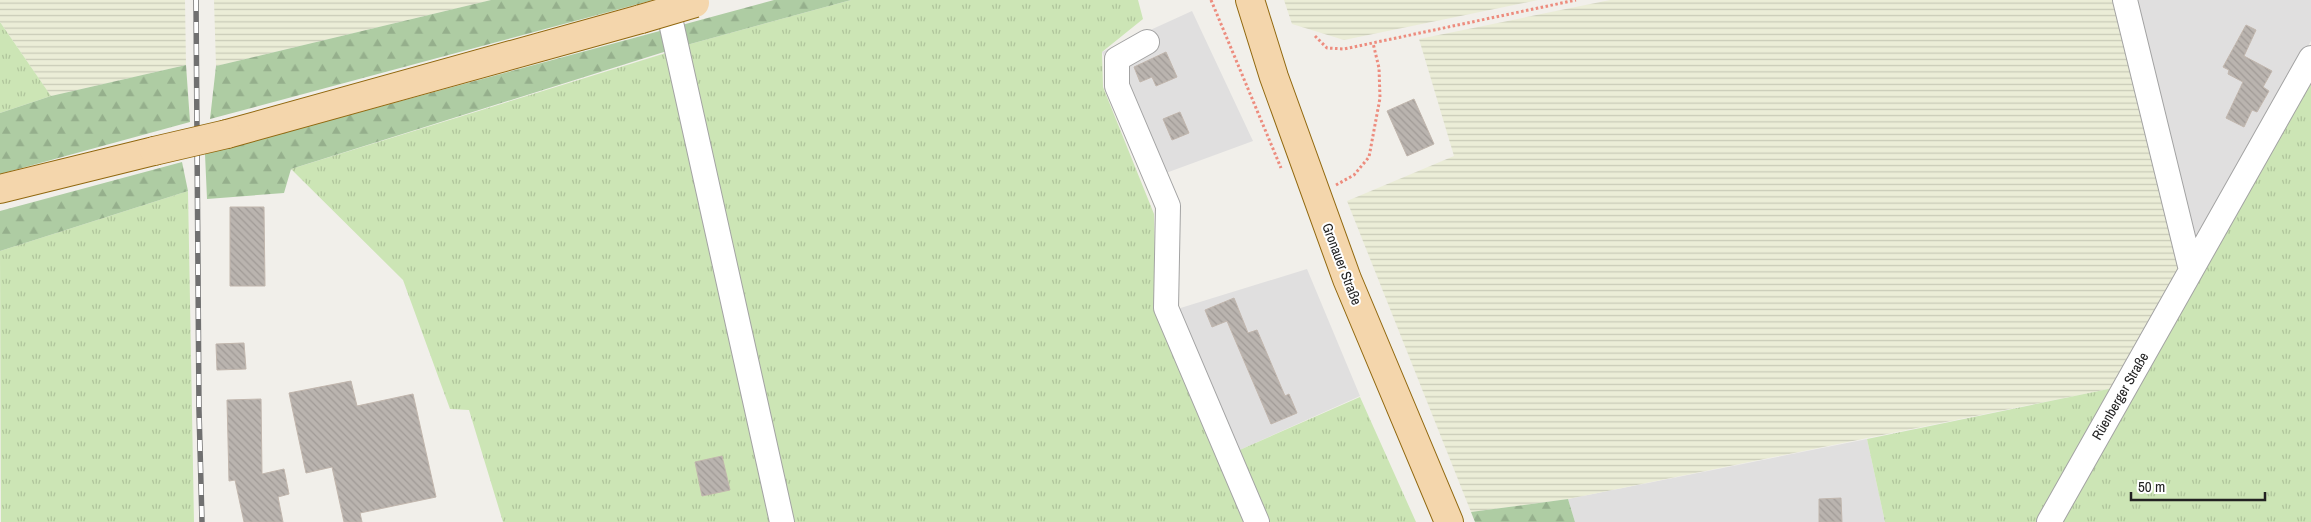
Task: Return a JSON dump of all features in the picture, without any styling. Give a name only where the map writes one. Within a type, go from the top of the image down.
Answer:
[{"type":"main road","name":"Gronauer Straße","points":[[1250,0],[1274,77],[1347,279],[1449,522]]},
{"type":"main road","points":[[0,189],[227,134],[702,2]]},
{"type":"street","points":[[666,0],[782,522]]},
{"type":"street","points":[[2124,0],[2191,270]]},
{"type":"street","points":[[1147,42],[1117,59],[1117,86],[1168,206],[1166,308],[1257,522]]},
{"type":"street","name":"Rüenberger Straße","points":[[2049,522],[2311,58]]},
{"type":"path","points":[[1315,36],[1327,48],[1344,50],[1576,0]]},
{"type":"path","points":[[1332,178],[1334,186],[1354,175],[1369,157],[1380,98],[1379,68],[1373,43]]},
{"type":"shaded area","points":[[2137,0],[2311,0],[2311,41],[2194,253]]},
{"type":"shaded area","points":[[1192,11],[1253,141],[1155,177],[1102,52]]},
{"type":"shaded area","points":[[1307,269],[1360,396],[1235,452],[1174,310]]},
{"type":"shaded area","points":[[1867,439],[1885,522],[1575,522],[1568,499]]},
{"type":"green space","points":[[0,0],[185,0],[186,65],[51,96],[0,22]]},
{"type":"green space","points":[[214,0],[491,0],[216,66]]},
{"type":"green space","points":[[491,0],[653,0],[210,119],[216,66]]},
{"type":"green space","points":[[774,0],[851,0],[683,46],[291,169],[284,193],[207,199],[205,154]]},
{"type":"green space","points":[[851,0],[1138,0],[1143,19],[1102,52],[1103,87],[1154,214],[1156,308],[1250,522],[785,522],[683,46]]},
{"type":"green space","points":[[1284,0],[1538,0],[1344,40],[1292,24]]},
{"type":"green space","points":[[1610,0],[2120,0],[2185,269],[2118,387],[1568,499],[1471,512],[1347,201],[1454,156],[1419,39]]},
{"type":"green space","points":[[0,22],[51,96],[0,113]]},
{"type":"green space","points":[[669,52],[774,522],[503,522],[469,410],[450,409],[403,280],[291,169]]},
{"type":"green space","points":[[186,65],[190,122],[0,174],[0,113],[51,96]]},
{"type":"green space","points":[[2311,67],[2311,522],[2058,522]]},
{"type":"green space","points":[[182,162],[188,191],[0,251],[0,211]]},
{"type":"green space","points":[[188,191],[194,522],[1,522],[0,251]]},
{"type":"green space","points":[[2118,387],[2041,522],[1885,522],[1867,439]]},
{"type":"green space","points":[[1360,397],[1416,522],[1264,522],[1235,452]]},
{"type":"green space","points":[[1568,499],[1575,522],[1475,522],[1471,512]]},
{"type":"building","points":[[2246,25],[2256,30],[2244,56],[2272,71],[2263,87],[2269,91],[2257,112],[2252,110],[2244,127],[2226,118],[2243,82],[2228,74],[2229,70],[2223,67]]},
{"type":"building","points":[[1166,52],[1177,77],[1156,86],[1152,77],[1140,82],[1134,67]]},
{"type":"building","points":[[1414,99],[1434,144],[1407,156],[1387,111]]},
{"type":"building","points":[[1180,112],[1189,133],[1172,140],[1163,119]]},
{"type":"building","points":[[230,207],[264,207],[265,286],[230,286]]},
{"type":"building","points":[[1234,298],[1248,333],[1257,330],[1285,396],[1289,394],[1297,413],[1271,424],[1227,321],[1212,327],[1205,310]]},
{"type":"building","points":[[244,343],[246,369],[217,370],[216,344]]},
{"type":"building","points":[[351,381],[357,406],[413,394],[436,497],[360,513],[362,522],[344,522],[332,467],[306,473],[289,393]]},
{"type":"building","points":[[261,399],[262,474],[284,469],[289,494],[278,497],[283,522],[244,522],[235,480],[229,481],[227,400]]},
{"type":"building","points":[[722,456],[730,490],[702,496],[695,462]]},
{"type":"building","points":[[1841,498],[1842,522],[1819,522],[1819,499]]},
{"type":"railway","points":[[196,0],[199,410],[202,522]]}]
